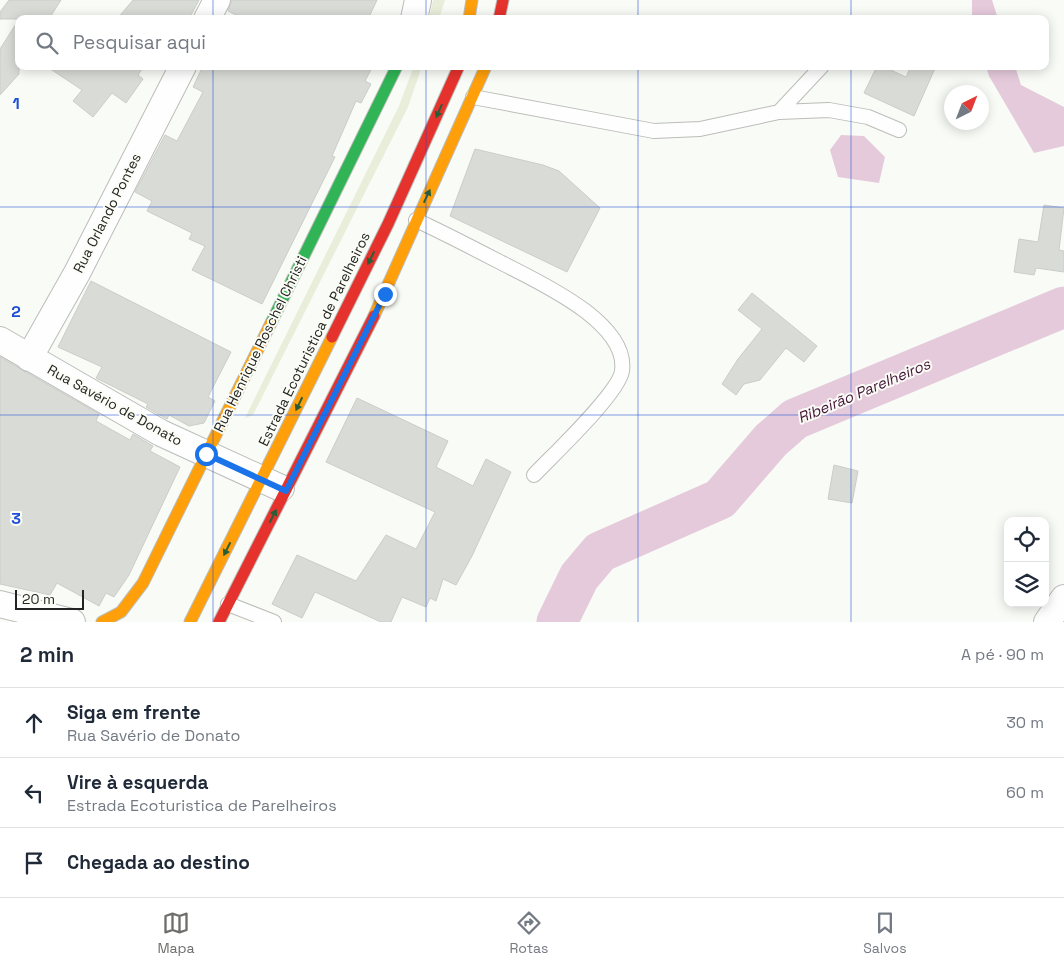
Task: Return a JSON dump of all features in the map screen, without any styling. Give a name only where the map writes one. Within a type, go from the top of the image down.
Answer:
[{"type":"main road","points":[[470,15],[472,0]]},
{"type":"main road","points":[[499,15],[503,0]]},
{"type":"main road","name":"Rua Henrique Roschel Christi","points":[[102,622],[116,618],[130,603],[142,583],[395,70]]},
{"type":"main road","name":"Estrada Ecoturistica de Parelheiros","points":[[190,622],[388,224],[457,70]]},
{"type":"main road","points":[[219,622],[385,294],[416,220],[484,70]]},
{"type":"street","points":[[209,15],[217,0]]},
{"type":"street","points":[[415,15],[418,0]]},
{"type":"street","name":"Rua Orlando Pontes","points":[[29,358],[76,273],[181,70]]},
{"type":"street","name":"Rua Savério de Donato","points":[[0,340],[161,433],[286,491]]},
{"type":"street","points":[[1047,622],[1064,598]]},
{"type":"street","points":[[0,604],[72,622]]},
{"type":"lane","points":[[779,112],[818,70]]},
{"type":"lane","points":[[473,97],[654,131],[700,129],[779,112],[829,110],[868,117],[899,130]]},
{"type":"lane","points":[[416,220],[557,292],[586,312],[610,334],[622,355],[622,373],[609,395],[534,475]]},
{"type":"lane","points":[[228,604],[274,622]]},
{"type":"green space","points":[[433,0],[445,0],[440,15],[430,15]]},
{"type":"green space","points":[[412,70],[421,70],[408,107],[253,415],[245,418],[399,106]]},
{"type":"shaded area","points":[[972,0],[992,0],[997,15],[972,15]]},
{"type":"shaded area","points":[[987,70],[1016,70],[1021,85],[1064,107],[1064,146],[1034,153]]},
{"type":"shaded area","points":[[841,135],[864,136],[885,157],[879,183],[838,177],[830,150]]},
{"type":"building","points":[[9,0],[61,0],[52,15],[15,15],[15,19],[0,19],[0,12]]},
{"type":"building","points":[[133,0],[199,0],[191,15],[120,15]]},
{"type":"building","points":[[232,0],[377,0],[370,15],[236,15],[228,11]]},
{"type":"building","points":[[15,25],[15,70],[19,70],[19,74],[0,95],[0,49]]},
{"type":"building","points":[[52,70],[141,70],[138,75],[143,79],[126,103],[112,93],[93,117],[73,101],[82,90]]},
{"type":"building","points":[[201,70],[371,70],[365,81],[371,84],[361,103],[356,101],[332,156],[335,157],[262,304],[192,270],[205,246],[189,239],[192,233],[147,211],[152,201],[135,192],[165,135],[177,141],[203,92],[193,87]]},
{"type":"building","points":[[875,70],[891,70],[906,77],[909,70],[934,70],[914,116],[864,93]]},
{"type":"building","points":[[475,149],[543,165],[559,171],[600,208],[567,272],[450,216]]},
{"type":"building","points":[[1044,205],[1064,208],[1059,250],[1064,251],[1064,272],[1036,268],[1034,275],[1014,272],[1019,239],[1038,242]]},
{"type":"building","points":[[91,281],[231,352],[208,397],[215,401],[204,423],[189,426],[169,415],[167,419],[146,407],[148,404],[96,378],[102,367],[58,347]]},
{"type":"building","points":[[752,293],[817,346],[804,362],[786,348],[760,380],[744,384],[736,395],[722,384],[738,359],[762,329],[738,310]]},
{"type":"building","points":[[0,357],[99,414],[96,421],[130,440],[133,434],[153,446],[150,451],[180,467],[129,575],[114,597],[106,593],[99,606],[57,583],[50,595],[0,584]]},
{"type":"building","points":[[357,398],[448,441],[436,467],[473,486],[486,459],[511,472],[472,556],[456,585],[443,579],[436,601],[430,598],[426,607],[402,597],[391,622],[381,622],[315,592],[302,618],[272,604],[297,555],[356,581],[386,535],[416,549],[435,512],[326,462]]},
{"type":"building","points":[[834,465],[858,471],[852,503],[828,499]]},
{"type":"waterway","name":"Ribeirão Parelheiros","points":[[557,622],[579,577],[600,552],[720,499],[771,440],[795,419],[1064,307]]},
{"type":"traffic: fast","points":[[271,323],[395,70]]},
{"type":"traffic: slow","points":[[470,15],[472,0]]},
{"type":"traffic: slow","points":[[374,316],[484,70]]},
{"type":"traffic: slow","points":[[102,622],[121,612],[143,583],[271,323]]},
{"type":"traffic: slow","points":[[190,622],[332,337]]},
{"type":"traffic: jam","points":[[500,15],[503,0]]},
{"type":"traffic: jam","points":[[332,337],[388,224],[457,70]]},
{"type":"traffic: jam","points":[[219,622],[374,316]]},
{"type":"route","points":[[206,454],[286,491],[385,294]]}]
